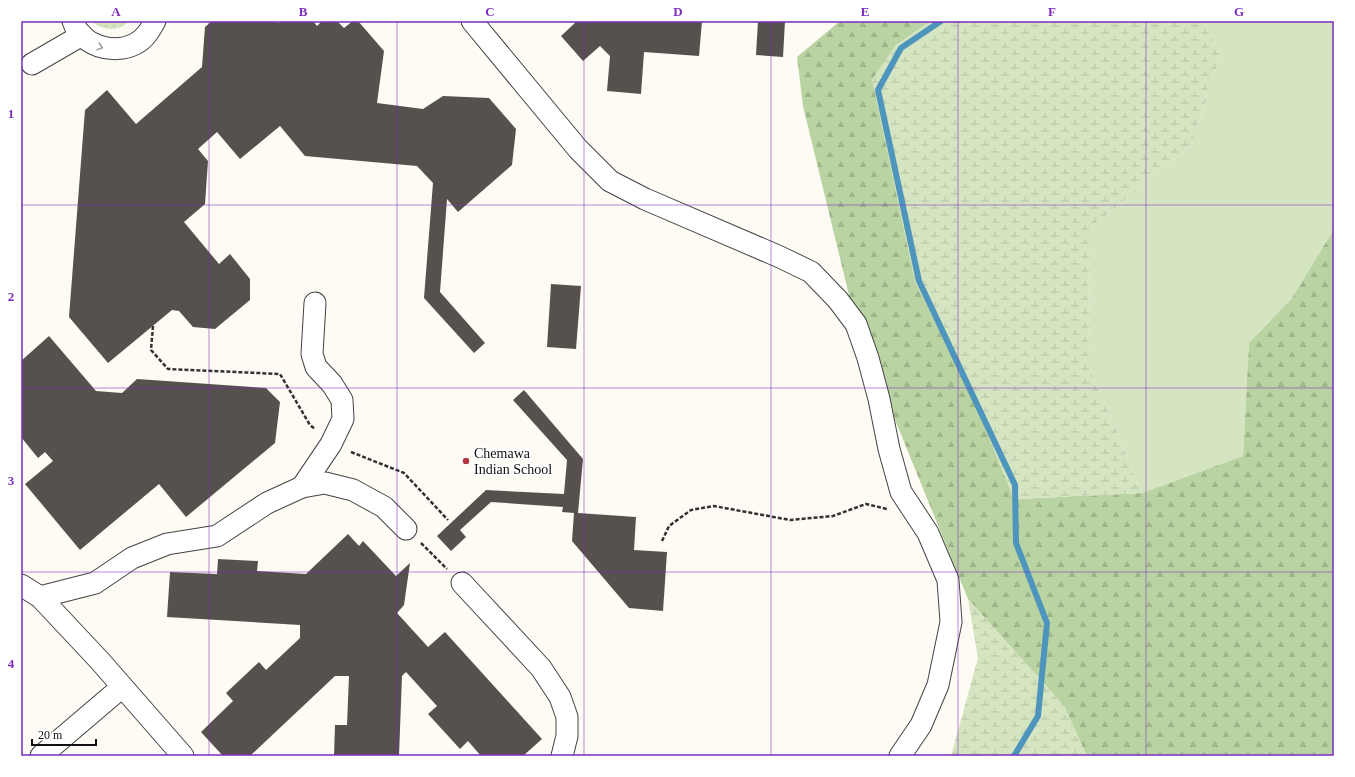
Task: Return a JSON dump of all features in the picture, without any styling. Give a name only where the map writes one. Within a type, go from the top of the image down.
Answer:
[{"type":"lane","points":[[32,64],[78,28],[94,44],[107,49],[122,49],[136,44],[148,34],[155,21]]},
{"type":"lane","points":[[472,21],[578,149],[610,181],[645,199],[780,257],[811,272],[838,300],[856,324],[868,358],[877,392],[900,492],[928,533],[948,580],[951,622],[938,685],[921,725],[900,756]]},
{"type":"lane","points":[[302,488],[331,444],[343,419],[342,400],[332,384],[316,367],[312,354],[315,303]]},
{"type":"lane","points":[[40,597],[95,584],[132,558],[167,544],[217,536],[267,503],[302,488],[325,483],[353,490],[384,506],[406,529]]},
{"type":"lane","points":[[462,583],[541,668],[560,697],[567,717],[568,736],[562,756]]},
{"type":"lane","points":[[21,585],[40,597],[183,756]]},
{"type":"lane","points":[[40,756],[122,687]]},
{"type":"path","points":[[153,326],[151,350],[168,370],[280,374],[310,425],[331,444],[404,473],[448,520]]},
{"type":"path","points":[[662,541],[669,526],[691,510],[714,506],[790,520],[833,516],[866,504],[891,510]]},
{"type":"path","points":[[406,529],[462,583]]},
{"type":"green space","points":[[92,21],[129,21],[125,25],[110,29],[101,27]]},
{"type":"green space","points":[[840,21],[931,21],[895,46],[979,412],[1014,499],[1142,493],[1243,456],[1249,343],[1292,298],[1334,229],[1334,756],[1087,756],[1064,706],[968,599],[856,324],[803,106],[797,57]]},
{"type":"green space","points":[[931,21],[1203,21],[1221,53],[1192,145],[1090,228],[1089,365],[1142,493],[1014,499],[979,412],[915,282],[872,80],[895,46]]},
{"type":"green space","points":[[1203,21],[1334,21],[1334,229],[1292,298],[1249,343],[1243,456],[1142,493],[1089,365],[1090,228],[1192,145],[1221,53]]},
{"type":"green space","points":[[968,599],[1064,706],[1087,756],[951,756],[978,658]]},
{"type":"building","points":[[212,21],[277,21],[279,23],[281,21],[313,21],[317,26],[322,21],[337,21],[344,28],[353,21],[358,21],[384,51],[377,103],[423,109],[443,96],[489,98],[516,129],[512,165],[458,212],[447,199],[440,292],[485,343],[474,353],[424,298],[433,183],[417,166],[305,156],[280,126],[240,159],[217,132],[198,149],[208,161],[205,204],[184,222],[219,264],[230,254],[250,279],[250,300],[215,329],[193,327],[179,311],[172,310],[108,363],[69,317],[85,110],[107,90],[136,124],[202,67],[205,27]]},
{"type":"building","points":[[573,21],[702,21],[699,56],[644,52],[641,94],[607,91],[610,56],[600,46],[583,61],[561,36],[575,23]]},
{"type":"building","points":[[758,21],[785,21],[783,57],[756,55]]},
{"type":"building","points":[[551,284],[581,286],[576,349],[547,347]]},
{"type":"building","points":[[49,336],[96,391],[122,393],[137,379],[266,388],[280,402],[275,443],[186,517],[159,484],[80,550],[25,484],[53,461],[45,452],[38,458],[21,437],[21,361]]},
{"type":"building","points":[[524,390],[583,459],[578,513],[636,517],[634,550],[667,552],[663,611],[629,608],[572,541],[574,513],[562,512],[563,507],[491,502],[460,530],[466,537],[451,551],[437,536],[486,490],[564,494],[567,460],[513,400]]},
{"type":"building","points":[[348,534],[359,546],[363,541],[396,576],[410,563],[404,605],[397,613],[428,647],[445,632],[542,739],[523,756],[481,756],[468,741],[460,749],[428,714],[437,706],[406,672],[402,676],[399,756],[334,756],[335,725],[347,725],[349,676],[335,676],[250,756],[223,756],[201,732],[233,701],[226,693],[259,662],[266,670],[300,638],[300,625],[167,617],[170,572],[217,574],[218,559],[258,561],[257,571],[306,574]]},
{"type":"waterway","points":[[941,21],[901,48],[878,90],[919,281],[1015,485],[1016,543],[1047,623],[1038,716],[1014,756]]},
{"type":"place","name":"Chemawa Indian School","points":[[466,461]]}]
